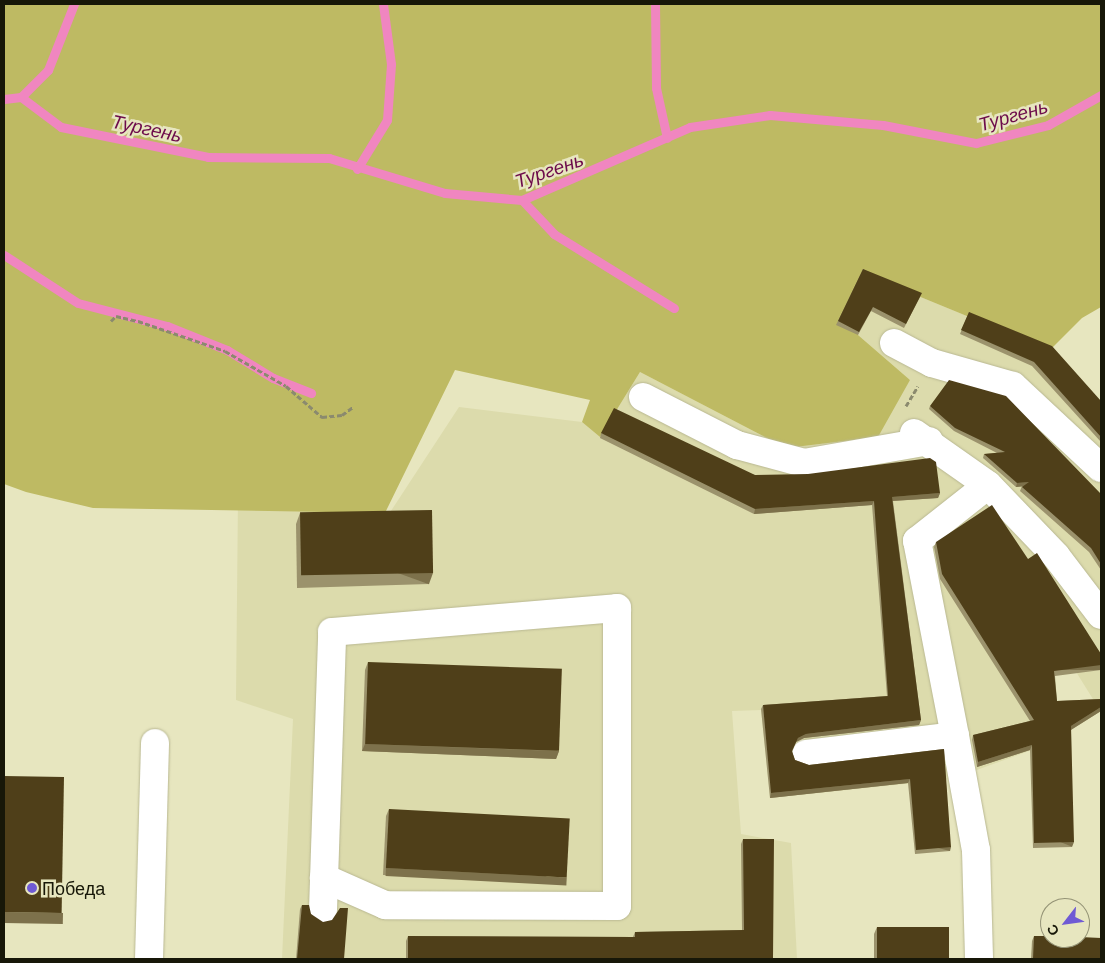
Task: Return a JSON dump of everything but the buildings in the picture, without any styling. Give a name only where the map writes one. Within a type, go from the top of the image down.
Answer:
[{"type":"lane","points":[[894,342],[932,363],[1013,386],[1101,468]]},
{"type":"lane","points":[[643,397],[737,445],[804,463],[918,435],[988,485],[1056,556],[1101,615]]},
{"type":"lane","points":[[979,959],[976,850],[917,541],[988,485]]},
{"type":"lane","points":[[323,910],[324,878],[332,632],[617,608],[617,906],[385,905],[324,878]]},
{"type":"lane","points":[[806,754],[955,736]]},
{"type":"lane","points":[[149,959],[155,743]]},
{"type":"path","points":[[111,321],[116,316],[138,321],[225,351],[286,386],[322,417],[342,415],[353,407]]},
{"type":"path","points":[[918,435],[905,408],[932,363]]},
{"type":"shaded area","points":[[4,4],[1101,4],[1101,307],[1082,318],[1050,350],[862,273],[858,335],[910,380],[878,437],[786,448],[640,372],[600,437],[582,422],[590,400],[455,370],[385,513],[93,508],[26,492],[4,484]]},
{"type":"shaded area","points":[[862,273],[1050,350],[1101,407],[1101,712],[1014,572],[1048,744],[952,779],[770,798],[761,710],[732,711],[741,834],[791,843],[797,959],[282,959],[293,719],[236,700],[238,496],[387,517],[459,407],[582,422],[600,437],[640,372],[786,448],[910,380],[858,335]]},
{"type":"waterway","points":[[21,97],[48,70],[74,4]]},
{"type":"waterway","points":[[357,169],[387,120],[391,64],[383,4]]},
{"type":"waterway","points":[[655,4],[656,88],[667,138]]},
{"type":"waterway","name":"Тургень","points":[[4,99],[21,97],[61,127],[208,157],[329,158],[445,193],[522,200],[690,127],[770,115],[883,125],[976,143],[1048,125],[1101,95]]},
{"type":"waterway","points":[[522,200],[554,234],[674,308]]},
{"type":"waterway","points":[[4,255],[78,303],[167,326],[227,350],[273,378],[311,393]]},
{"type":"place","name":"Победа","points":[[32,888]]}]
